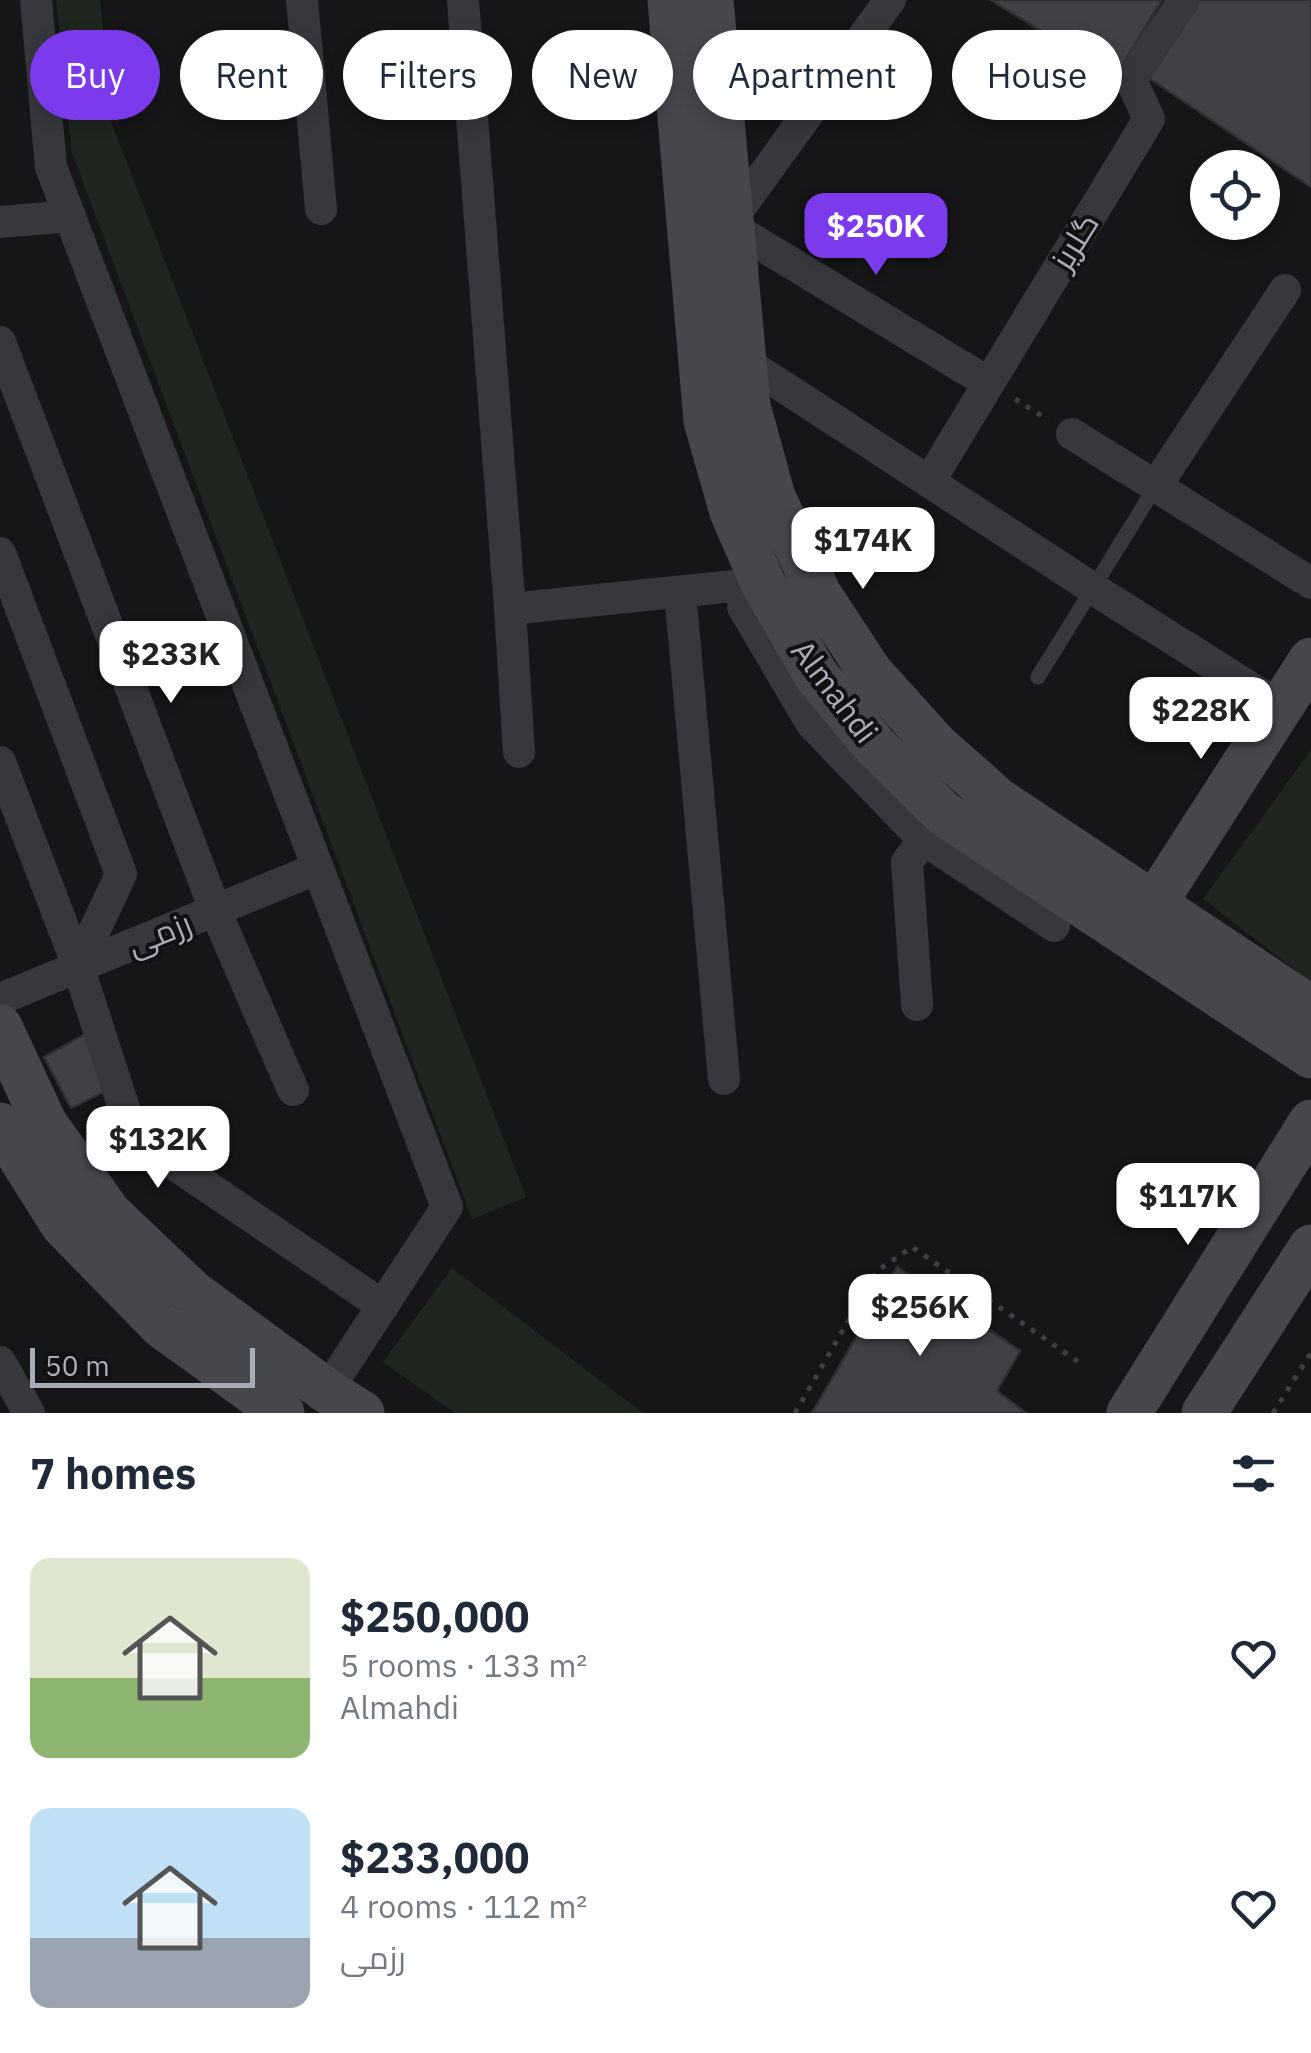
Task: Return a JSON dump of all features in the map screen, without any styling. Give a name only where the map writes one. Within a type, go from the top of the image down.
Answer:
[{"type":"main road","name":"Almahdi","points":[[670,0],[706,420],[752,504],[819,594],[870,672],[936,745],[998,800],[1311,1008]]},
{"type":"main road","name":"Almahdi","points":[[711,0],[748,406],[753,595],[933,826],[1311,1056]]},
{"type":"main road","points":[[1154,904],[1311,660]]},
{"type":"main road","points":[[0,1027],[45,1124],[110,1213],[194,1294],[344,1402]]},
{"type":"main road","points":[[1129,1413],[1311,1122]]},
{"type":"main road","points":[[0,1124],[63,1224],[162,1326],[258,1406]]},
{"type":"main road","points":[[1204,1413],[1311,1247]]},
{"type":"street","points":[[36,0],[51,167],[448,1207],[383,1306],[344,1402]]},
{"type":"street","points":[[302,0],[321,209]]},
{"type":"street","points":[[462,0],[519,752]]},
{"type":"street","points":[[890,0],[732,223],[987,382]]},
{"type":"street","name":"گلریز","points":[[928,482],[1149,119],[1132,80],[1184,0]]},
{"type":"street","points":[[0,222],[70,216]]},
{"type":"street","points":[[1156,486],[1285,290]]},
{"type":"street","points":[[0,342],[216,910],[293,1090]]},
{"type":"street","points":[[744,361],[1281,707]]},
{"type":"street","points":[[1072,434],[1311,583]]},
{"type":"street","points":[[0,554],[120,874],[78,966]]},
{"type":"street","points":[[510,609],[680,592],[753,595]]},
{"type":"street","points":[[680,592],[724,1079]]},
{"type":"street","points":[[0,762],[78,966],[133,1136],[383,1306]]},
{"type":"street","points":[[917,1005],[907,862],[933,826],[1054,926]]},
{"type":"street","name":"رزمی","points":[[0,999],[318,868]]},
{"type":"street","points":[[0,1362],[29,1413]]},
{"type":"lane","points":[[1038,676],[1156,486]]},
{"type":"path","points":[[987,382],[1072,434]]},
{"type":"path","points":[[796,1413],[876,1270],[912,1247],[1080,1363]]},
{"type":"path","points":[[1273,1413],[1311,1353]]},
{"type":"shaded area","points":[[56,0],[100,0],[103,30],[59,30]]},
{"type":"shaded area","points":[[69,120],[112,120],[526,1197],[472,1219],[72,153]]},
{"type":"shaded area","points":[[1311,750],[1311,982],[1203,899]]},
{"type":"shaded area","points":[[452,1268],[643,1413],[455,1413],[383,1362]]},
{"type":"building","points":[[991,0],[1162,0],[1122,66],[1122,30],[1039,30]]},
{"type":"building","points":[[1170,0],[1311,0],[1311,187],[1280,166],[1280,150],[1256,150],[1128,64]]},
{"type":"building","points":[[87,1033],[110,1089],[71,1108],[44,1057]]},
{"type":"building","points":[[897,1267],[1020,1351],[997,1391],[1026,1413],[812,1413]]}]
